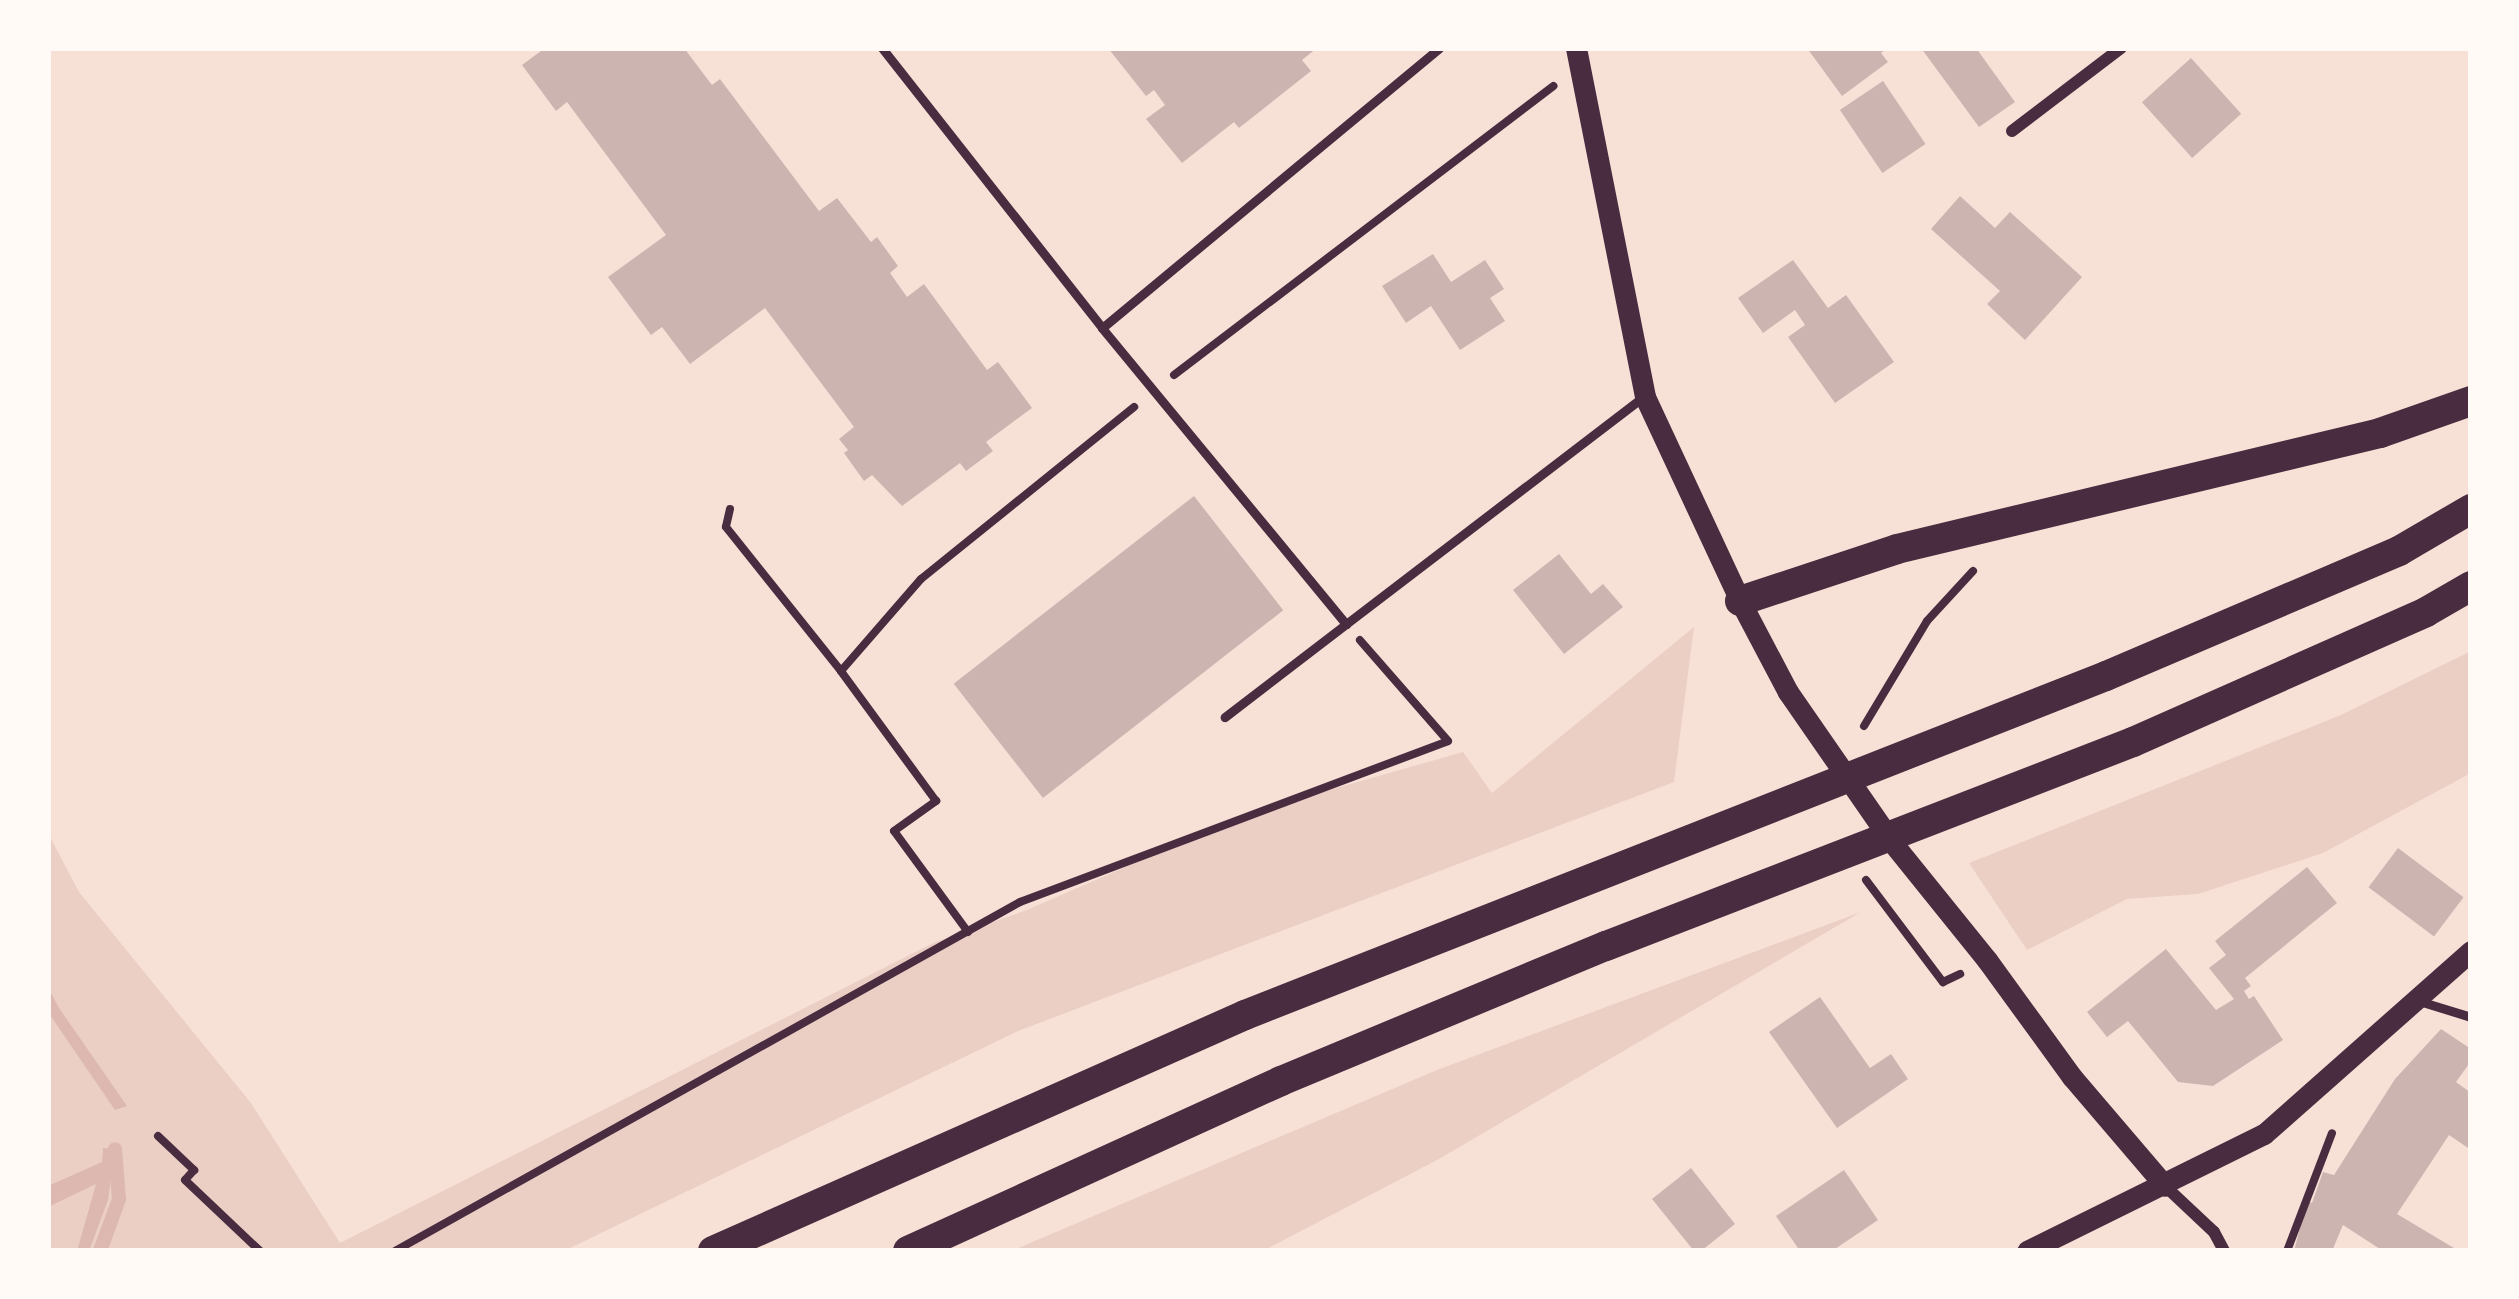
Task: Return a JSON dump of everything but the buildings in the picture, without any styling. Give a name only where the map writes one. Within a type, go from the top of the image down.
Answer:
[{"type":"highway","points":[[1740,601],[1897,549],[2380,434],[2471,401]]},
{"type":"highway","points":[[713,1251],[1245,1015],[1583,878],[2106,676],[2399,551],[2471,509]]},
{"type":"highway","points":[[908,1251],[1281,1081],[1606,946],[2133,742],[2426,612],[2471,586]]},
{"type":"street","points":[[1576,48],[1645,397],[1788,692],[1891,842],[1987,960],[2072,1077],[2165,1186],[2214,1232],[2224,1251]]},
{"type":"street","points":[[2012,131],[2121,48]]},
{"type":"street","points":[[2027,1251],[2264,1134],[2471,951]]},
{"type":"lane","points":[[882,48],[1102,328],[1346,623]]},
{"type":"lane","points":[[1102,328],[1438,48]]},
{"type":"lane","points":[[1225,717],[1645,397]]},
{"type":"lane","points":[[2416,1000],[2471,1017]]},
{"type":"path","points":[[841,671],[921,579],[1154,391],[1554,85]]},
{"type":"path","points":[[730,509],[727,527],[939,799],[894,831],[968,932]]},
{"type":"path","points":[[1864,725],[1927,621],[2015,532],[2012,521]]},
{"type":"path","points":[[395,1251],[1020,902],[1448,741],[1346,623]]},
{"type":"path","points":[[2287,1251],[2332,1133]]},
{"type":"path","points":[[158,1136],[194,1170],[184,1180],[260,1251]]},
{"type":"shaded area","points":[[1694,627],[1674,782],[1018,1031],[564,1251],[48,1251],[48,833],[79,892],[251,1103],[340,1243],[933,943],[1027,910],[1249,813],[1463,752],[1492,793]]},
{"type":"shaded area","points":[[2471,651],[2471,773],[2323,853],[2198,894],[2127,899],[2027,950],[1969,863],[2341,715]]},
{"type":"shaded area","points":[[1861,912],[1439,1159],[1263,1251],[1011,1251],[1437,1070]]},
{"type":"shaded area","points":[[48,987],[127,1106],[115,1110],[48,1012]]},
{"type":"shaded area","points":[[103,1148],[115,1149],[108,1200],[89,1251],[77,1251],[96,1184],[48,1207],[48,1186],[102,1162]]},
{"type":"waterway","points":[[100,1251],[119,1199],[115,1149]]}]
